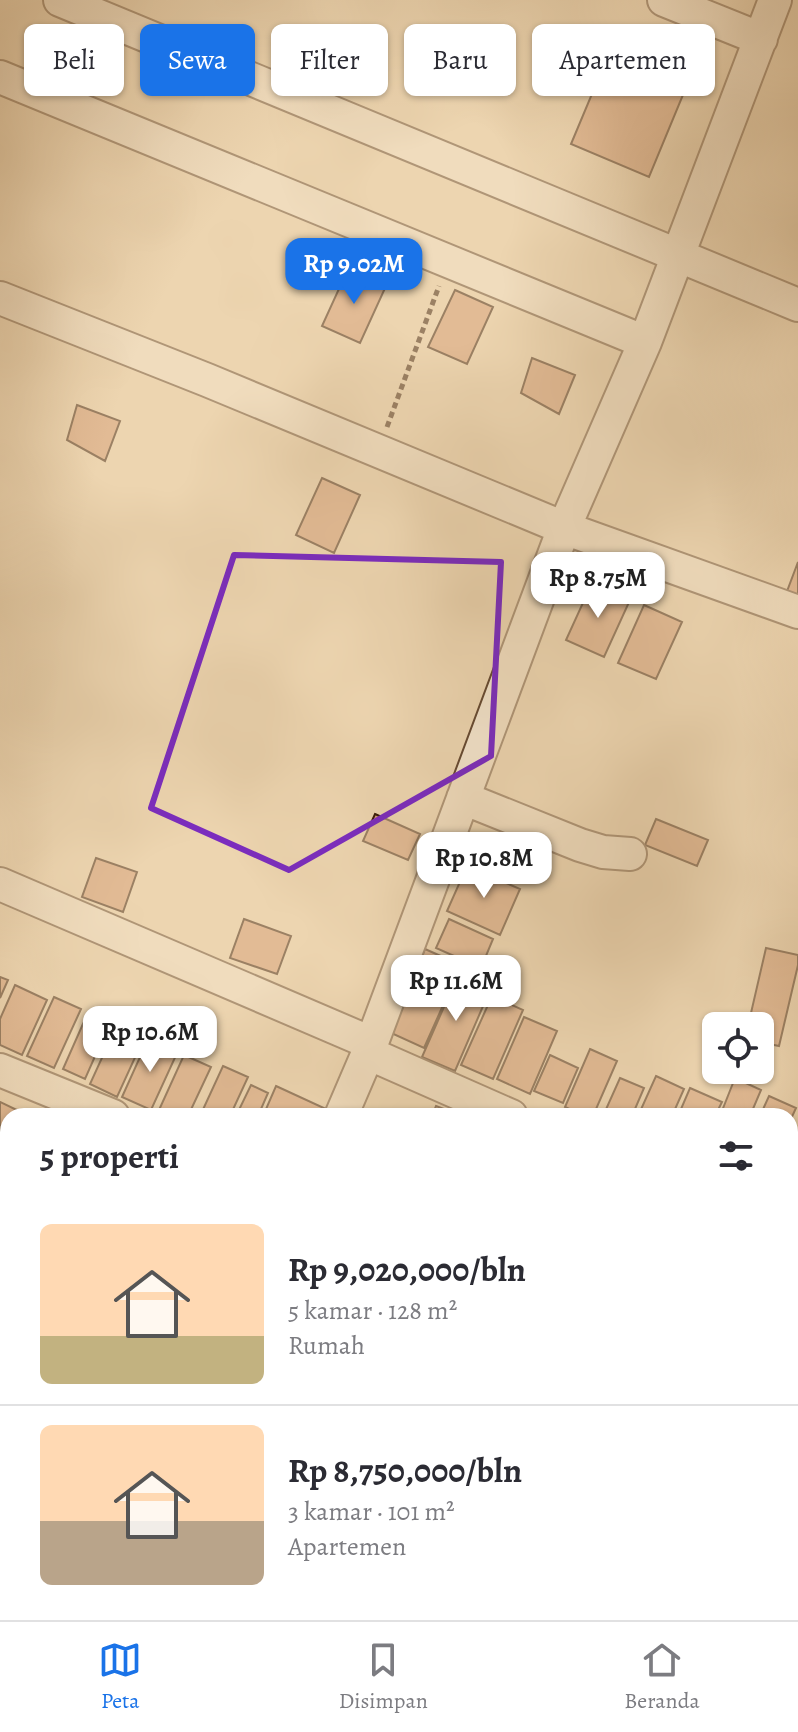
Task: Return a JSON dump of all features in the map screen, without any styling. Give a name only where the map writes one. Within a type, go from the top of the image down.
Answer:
[{"type":"street","points":[[60,0],[798,305]]},
{"type":"street","points":[[664,0],[761,39]]},
{"type":"street","points":[[344,1108],[564,528],[645,342],[775,0]]},
{"type":"street","points":[[0,77],[645,342]]},
{"type":"street","points":[[0,298],[564,528],[798,612]]},
{"type":"street","points":[[463,798],[580,845],[603,852],[630,854]]},
{"type":"street","points":[[0,884],[313,1017],[369,1048],[494,1108]]},
{"type":"street","points":[[0,1070],[93,1108]]},
{"type":"path","points":[[378,450],[448,261]]},
{"type":"highlighted area","points":[[234,555],[501,562],[491,756],[289,870],[151,808]]},
{"type":"building","points":[[591,96],[683,96],[649,177],[571,144]]},
{"type":"building","points":[[348,269],[386,286],[360,343],[322,326]]},
{"type":"building","points":[[455,290],[493,307],[467,364],[428,347]]},
{"type":"building","points":[[532,358],[575,375],[559,414],[521,393]]},
{"type":"building","points":[[77,405],[120,421],[105,461],[67,440]]},
{"type":"building","points":[[322,478],[360,495],[334,553],[296,535]]},
{"type":"building","points":[[798,562],[798,608],[783,602]]},
{"type":"building","points":[[592,583],[630,600],[604,657],[566,640]]},
{"type":"building","points":[[644,605],[682,622],[656,679],[618,663]]},
{"type":"building","points":[[375,814],[420,834],[408,860],[363,841]]},
{"type":"building","points":[[656,819],[708,840],[697,866],[645,845]]},
{"type":"building","points":[[96,858],[137,872],[123,912],[82,897]]},
{"type":"building","points":[[467,866],[520,889],[500,935],[447,911]]},
{"type":"building","points":[[244,919],[291,936],[277,974],[230,958]]},
{"type":"building","points":[[449,919],[493,939],[481,968],[436,948]]},
{"type":"building","points":[[766,948],[798,955],[779,1046],[774,1045],[774,1012],[751,1012]]},
{"type":"building","points":[[425,949],[461,965],[424,1048],[389,1032]]},
{"type":"building","points":[[458,975],[490,990],[455,1071],[422,1057]]},
{"type":"building","points":[[0,977],[8,980],[0,998]]},
{"type":"building","points":[[15,985],[47,1000],[22,1055],[0,1045],[0,1019]]},
{"type":"building","points":[[492,996],[523,1010],[493,1079],[461,1065]]},
{"type":"building","points":[[54,997],[81,1009],[54,1068],[27,1056]]},
{"type":"building","points":[[86,1017],[108,1027],[85,1079],[63,1069]]},
{"type":"building","points":[[524,1017],[557,1031],[530,1094],[497,1079]]},
{"type":"building","points":[[116,1027],[143,1040],[117,1097],[90,1084]]},
{"type":"building","points":[[149,1037],[178,1051],[152,1108],[122,1097]]},
{"type":"building","points":[[590,1049],[617,1061],[596,1108],[565,1107]]},
{"type":"building","points":[[184,1055],[211,1067],[192,1108],[160,1108]]},
{"type":"building","points":[[550,1055],[578,1068],[563,1103],[534,1091]]},
{"type":"building","points":[[223,1066],[248,1077],[234,1108],[204,1108]]},
{"type":"building","points":[[656,1076],[684,1089],[676,1108],[642,1108]]},
{"type":"building","points":[[620,1078],[644,1088],[635,1108],[607,1108]]},
{"type":"building","points":[[733,1084],[748,1084],[761,1090],[753,1108],[723,1108]]},
{"type":"building","points":[[251,1085],[268,1093],[261,1108],[240,1108]]},
{"type":"building","points":[[276,1086],[324,1108],[266,1108]]},
{"type":"building","points":[[690,1088],[722,1102],[719,1108],[681,1108]]},
{"type":"building","points":[[769,1096],[796,1108],[764,1108]]}]
